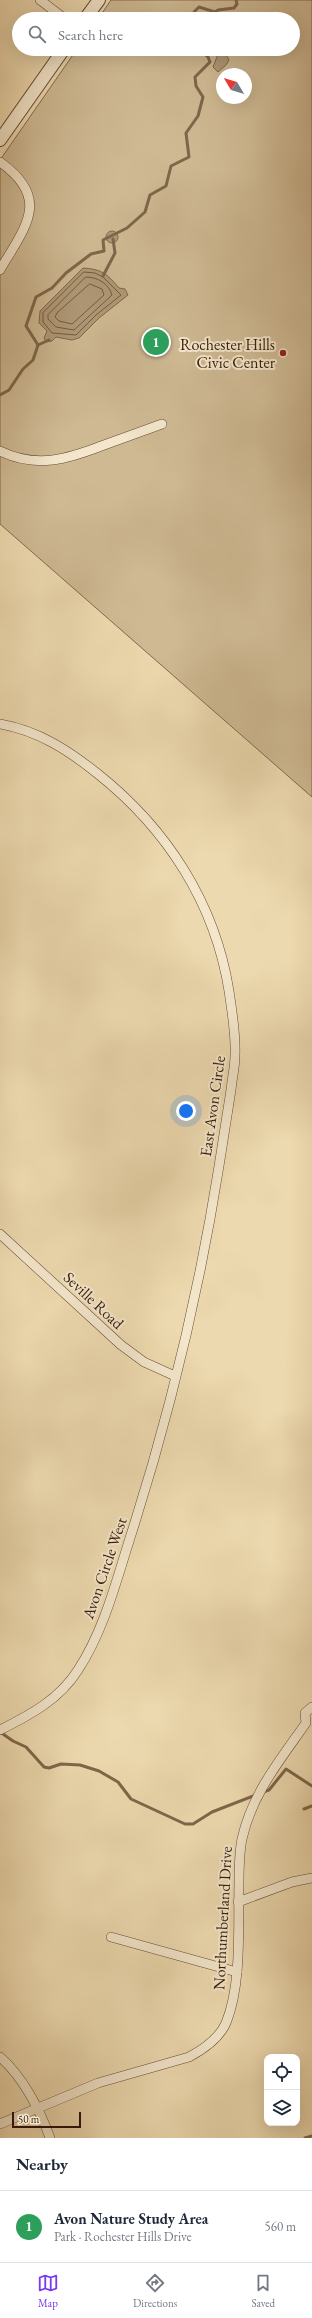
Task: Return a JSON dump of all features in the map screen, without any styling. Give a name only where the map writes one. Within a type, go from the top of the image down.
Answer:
[{"type":"street","points":[[40,0],[56,12]]},
{"type":"street","points":[[90,12],[99,0]]},
{"type":"street","points":[[0,140],[59,56]]},
{"type":"street","points":[[0,162],[22,182],[30,203],[24,227],[0,270]]},
{"type":"street","points":[[0,451],[26,460],[55,461],[77,456],[162,424]]},
{"type":"street","name":"East Avon Circle","points":[[0,724],[39,734],[74,755],[123,794],[160,834],[183,866],[204,904],[217,940],[229,993],[236,1056],[210,1224],[190,1317],[175,1376]]},
{"type":"street","name":"Seville Road","points":[[0,1234],[121,1345],[144,1362],[175,1376]]},
{"type":"street","name":"Avon Circle West","points":[[0,1730],[45,1705],[78,1671],[91,1646],[104,1617],[138,1513],[175,1376]]},
{"type":"street","name":"Northumberland Drive","points":[[0,2124],[98,2083],[189,2057],[202,2050],[216,2038],[226,2023],[236,1987],[239,1862],[248,1816],[257,1795],[309,1724],[306,1713],[312,1707]]},
{"type":"street","points":[[238,1902],[292,1882],[312,1878]]},
{"type":"street","points":[[111,1937],[236,1972]]},
{"type":"street","points":[[0,2057],[11,2066],[36,2108],[50,2138]]},
{"type":"shaded area","points":[[111,0],[312,0],[312,797],[0,524],[0,160],[72,56],[300,56],[300,12],[103,12]]},
{"type":"water","points":[[217,56],[227,56],[229,60],[226,65],[223,68],[216,68],[216,70],[213,67]]},
{"type":"water","points":[[112,231],[116,233],[118,237],[116,241],[112,243],[108,241],[106,237],[108,233]]},
{"type":"water","points":[[83,268],[104,273],[119,288],[125,289],[128,295],[99,318],[79,338],[72,340],[56,337],[52,341],[46,342],[44,338],[47,331],[39,323],[40,311]]},
{"type":"waterway","points":[[215,12],[218,10],[234,8],[237,4],[236,0]]},
{"type":"waterway","points":[[194,12],[199,7],[215,12]]},
{"type":"waterway","points":[[0,395],[9,390],[23,369],[33,360],[38,345],[26,326],[36,297],[52,288],[66,273],[91,254],[104,251],[103,240],[127,228],[145,212],[150,195],[166,186],[171,166],[189,157],[186,133],[198,116],[203,97],[196,86],[195,77],[210,62],[207,56]]},
{"type":"waterway","points":[[103,276],[115,253],[113,239]]},
{"type":"waterway","points":[[38,345],[49,340]]},
{"type":"waterway","points":[[0,1732],[13,1741],[26,1747],[44,1767],[49,1768],[61,1764],[80,1765],[99,1771],[118,1782],[131,1799],[185,1824],[193,1824],[212,1812],[256,1795]]},
{"type":"waterway","points":[[263,1792],[269,1790],[286,1769],[312,1786]]},
{"type":"waterway","points":[[304,1809],[312,1806]]},
{"type":"waterway","points":[[305,2138],[312,2136]]},
{"type":"place","name":"Avon Nature Study Area","points":[[156,342]]},
{"type":"place","name":"Rochester Hills Civic Center","points":[[283,353]]}]
